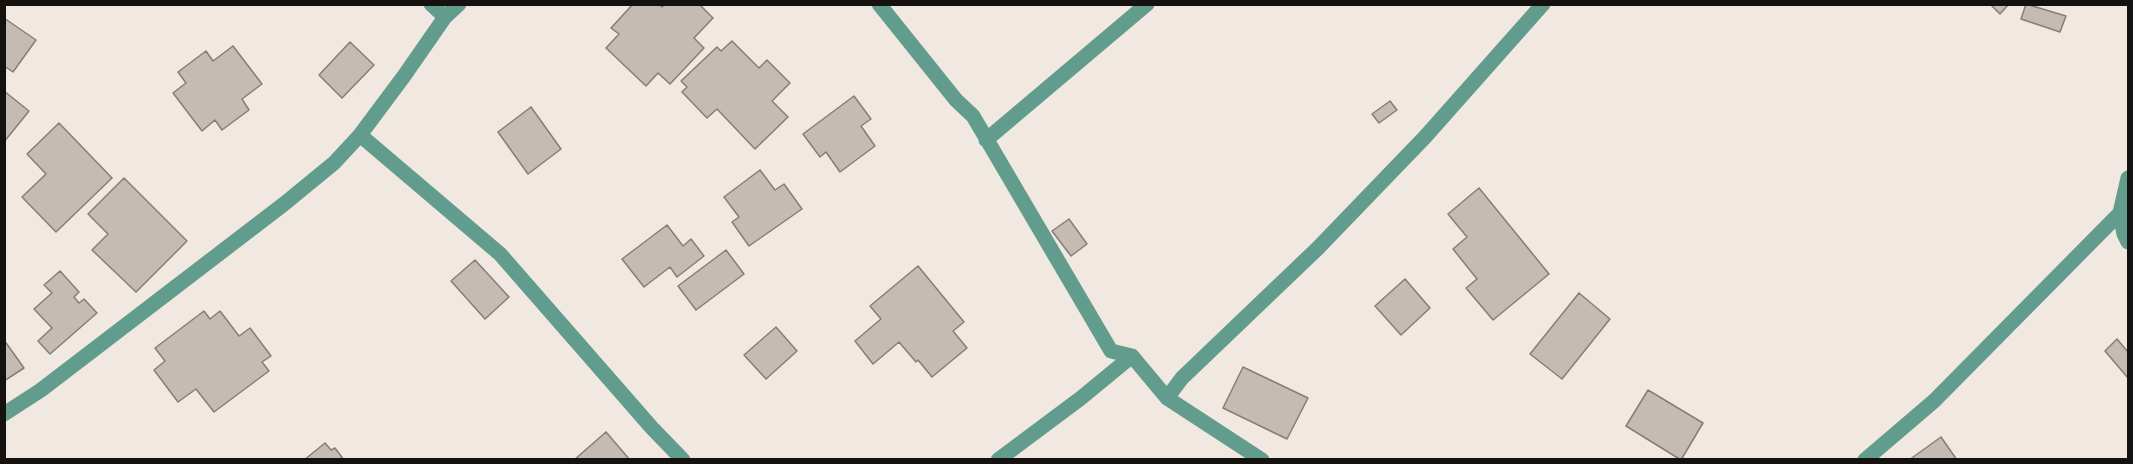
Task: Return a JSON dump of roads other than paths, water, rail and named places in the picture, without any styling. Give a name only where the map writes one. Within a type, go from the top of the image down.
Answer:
[{"type":"street","points":[[431,4],[445,17]]},
{"type":"street","points":[[4,414],[41,390],[334,163],[360,135],[445,17],[459,4]]},
{"type":"street","points":[[879,4],[956,100],[973,116],[1111,351],[1132,356],[1167,398],[1262,459]]},
{"type":"street","points":[[986,140],[1147,4]]},
{"type":"street","points":[[1167,398],[1182,378],[1318,248],[1408,154],[1543,4]]},
{"type":"street","points":[[360,135],[500,254],[652,428],[683,459]]},
{"type":"street","points":[[2128,178],[2120,213],[2128,242]]},
{"type":"street","points":[[1865,459],[1934,401],[2120,213]]},
{"type":"street","points":[[998,459],[1081,398],[1132,356]]}]
